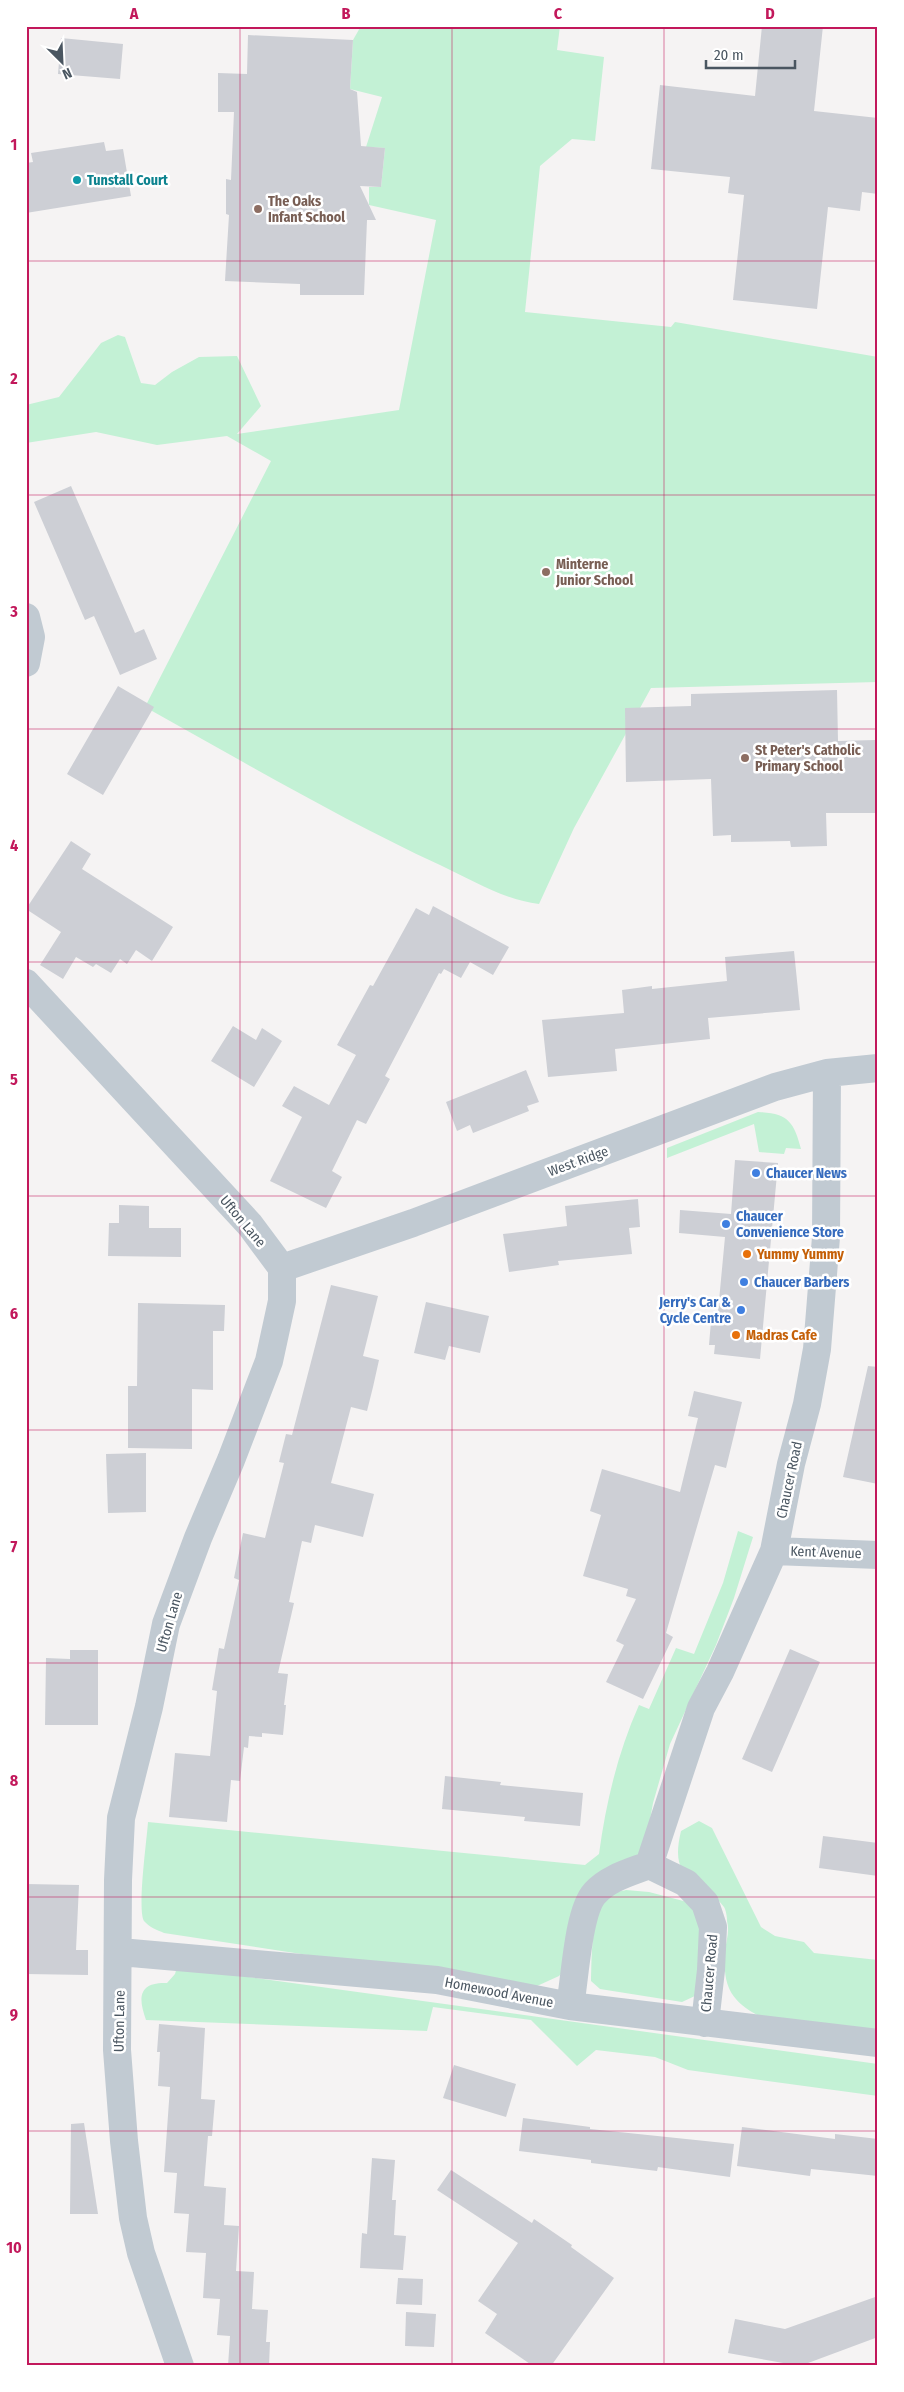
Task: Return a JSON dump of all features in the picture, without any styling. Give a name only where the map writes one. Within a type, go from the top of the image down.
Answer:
[{"type":"street","points":[[26,618],[31,637],[26,663]]},
{"type":"street","name":"Ufton Lane","points":[[26,983],[250,1225],[282,1268],[282,1301],[269,1361],[231,1460],[198,1538],[166,1624],[149,1707],[121,1818],[118,1880],[120,1952],[118,2050],[133,2218],[151,2286],[180,2366]]},
{"type":"street","name":"West Ridge","points":[[282,1268],[413,1223],[775,1087],[827,1073],[878,1068]]},
{"type":"street","name":"Chaucer Road","points":[[704,2023],[711,1970],[713,1926],[705,1903],[686,1884],[650,1865],[701,1708],[720,1672],[774,1551],[791,1464],[807,1404],[820,1322],[826,1237],[827,1073]]},
{"type":"street","name":"Kent Avenue","points":[[774,1551],[878,1555]]},
{"type":"street","points":[[570,2006],[584,1916],[594,1894],[617,1877],[650,1865]]},
{"type":"street","name":"Homewood Avenue","points":[[120,1952],[437,1980],[570,2006],[878,2043]]},
{"type":"green space","name":"Minterne Junior School","points":[[361,26],[560,26],[557,50],[604,57],[595,141],[572,139],[540,166],[525,312],[671,327],[675,322],[878,357],[878,682],[651,688],[574,828],[539,904],[501,894],[402,847],[291,789],[145,707],[271,461],[227,436],[157,445],[96,432],[26,443],[26,405],[59,397],[101,343],[118,335],[125,337],[141,383],[155,385],[172,372],[199,357],[237,356],[261,406],[237,434],[399,410],[436,220],[369,205],[369,187],[381,187],[385,148],[366,147],[382,97],[350,89],[353,40]]},
{"type":"green space","points":[[758,1112],[776,1114],[788,1121],[796,1132],[801,1149],[786,1148],[784,1154],[759,1152],[754,1124],[667,1158],[667,1148]]},
{"type":"green space","points":[[738,1531],[753,1537],[734,1598],[716,1645],[670,1744],[653,1803],[645,1847],[639,1858],[617,1875],[570,1964],[559,1976],[537,1986],[334,1959],[164,1933],[151,1927],[144,1921],[142,1914],[142,1889],[148,1822],[585,1865],[599,1854],[605,1815],[614,1778],[625,1741],[639,1705],[649,1709],[676,1648],[694,1654],[723,1583]]},
{"type":"green space","points":[[699,1821],[712,1828],[761,1927],[775,1936],[804,1942],[814,1953],[878,1960],[878,2033],[759,2016],[741,2004],[735,1997],[730,1990],[725,1973],[728,1929],[725,1908],[715,1897],[689,1877],[679,1861],[678,1848],[681,1831]]},
{"type":"green space","points":[[626,1890],[649,1892],[691,1903],[702,1925],[697,1995],[682,2002],[600,1989],[591,1981],[592,1947],[599,1910],[604,1900],[611,1894]]},
{"type":"green space","points":[[177,1967],[878,2064],[878,2096],[688,2070],[655,2057],[596,2050],[577,2066],[531,2020],[433,2007],[427,2031],[146,2020],[141,1998],[143,1993],[150,1985],[167,1983],[175,1974]]},
{"type":"building","points":[[762,26],[823,26],[814,111],[878,118],[878,194],[862,192],[860,211],[828,207],[817,309],[733,300],[744,195],[728,193],[730,177],[651,169],[660,85],[755,96]]},
{"type":"building","points":[[248,35],[353,40],[350,89],[357,92],[361,146],[385,148],[381,187],[360,186],[376,220],[367,220],[364,295],[300,295],[300,284],[225,281],[229,215],[226,214],[226,179],[231,180],[234,112],[218,112],[218,73],[247,74]]},
{"type":"building","points":[[61,38],[123,44],[120,79],[58,74]]},
{"type":"building","name":"Tunstall Court","points":[[104,142],[106,151],[123,149],[131,196],[26,213],[26,163],[33,162],[31,153]]},
{"type":"building","points":[[71,486],[135,633],[144,629],[157,659],[120,675],[94,616],[85,620],[34,502]]},
{"type":"building","points":[[118,686],[154,707],[103,795],[67,774]]},
{"type":"building","points":[[837,690],[838,741],[875,740],[876,813],[826,813],[827,846],[791,847],[790,841],[731,842],[731,835],[713,836],[711,779],[626,782],[625,708],[691,706],[691,694]]},
{"type":"building","points":[[71,841],[91,854],[82,869],[173,927],[152,961],[136,950],[127,964],[120,959],[111,973],[96,964],[93,967],[76,957],[63,979],[40,965],[61,932],[26,909]]},
{"type":"building","points":[[433,906],[509,947],[493,975],[470,962],[461,978],[444,969],[441,974],[439,973],[385,1076],[390,1079],[366,1124],[357,1120],[332,1171],[342,1177],[326,1208],[270,1181],[302,1117],[282,1106],[294,1086],[329,1105],[356,1055],[337,1045],[370,985],[373,986],[416,908],[429,915]]},
{"type":"building","points":[[794,951],[800,1010],[708,1018],[710,1039],[615,1049],[617,1071],[548,1077],[542,1020],[624,1013],[622,990],[652,986],[652,989],[727,981],[725,957]]},
{"type":"building","points":[[233,1026],[256,1040],[262,1028],[282,1041],[254,1087],[211,1061]]},
{"type":"building","points":[[526,1070],[539,1102],[527,1106],[529,1111],[473,1133],[470,1125],[457,1131],[446,1102]]},
{"type":"building","points":[[735,1160],[778,1163],[760,1359],[714,1354],[715,1345],[709,1345],[711,1321],[717,1322],[725,1237],[679,1233],[680,1210],[731,1214]]},
{"type":"building","points":[[638,1199],[640,1227],[629,1228],[632,1254],[558,1261],[559,1265],[509,1272],[503,1234],[567,1226],[565,1206]]},
{"type":"building","points":[[119,1205],[149,1206],[149,1228],[181,1228],[181,1257],[108,1256],[109,1223],[119,1223]]},
{"type":"building","points":[[331,1285],[378,1296],[363,1356],[379,1360],[367,1411],[351,1407],[331,1483],[374,1494],[363,1537],[315,1525],[311,1543],[302,1541],[289,1602],[294,1603],[278,1673],[288,1674],[283,1735],[262,1733],[262,1737],[249,1736],[248,1748],[244,1747],[240,1781],[231,1780],[227,1822],[169,1817],[175,1753],[210,1756],[217,1691],[212,1690],[219,1648],[224,1649],[239,1580],[234,1578],[243,1533],[265,1538],[284,1463],[279,1462],[286,1434],[292,1435]]},
{"type":"building","points":[[426,1302],[489,1316],[480,1353],[449,1346],[445,1360],[414,1353]]},
{"type":"building","points":[[138,1303],[225,1305],[224,1331],[213,1331],[213,1390],[192,1389],[192,1449],[128,1448],[128,1386],[137,1386]]},
{"type":"building","points":[[868,1366],[878,1367],[878,1484],[843,1477]]},
{"type":"building","points":[[694,1391],[742,1402],[726,1468],[715,1465],[666,1633],[673,1637],[643,1699],[606,1682],[624,1645],[616,1641],[636,1599],[626,1596],[628,1589],[583,1576],[601,1515],[590,1511],[602,1469],[680,1492],[698,1418],[688,1416]]},
{"type":"building","points":[[146,1453],[146,1512],[108,1513],[106,1454]]},
{"type":"building","points":[[790,1649],[820,1662],[772,1772],[742,1759]]},
{"type":"building","points":[[70,1650],[98,1650],[98,1725],[45,1725],[46,1658],[70,1659]]},
{"type":"building","points":[[445,1776],[501,1782],[500,1785],[583,1793],[580,1826],[524,1821],[525,1817],[442,1809]]},
{"type":"building","points":[[823,1836],[878,1843],[878,1876],[819,1868]]},
{"type":"building","points":[[26,1884],[79,1885],[76,1950],[88,1950],[88,1975],[26,1974]]},
{"type":"building","points":[[159,2024],[205,2028],[201,2099],[215,2100],[212,2136],[208,2136],[204,2186],[226,2188],[224,2225],[239,2226],[236,2271],[254,2272],[252,2309],[268,2310],[266,2342],[270,2342],[269,2366],[228,2366],[230,2336],[217,2335],[220,2299],[203,2298],[206,2253],[186,2252],[189,2214],[174,2213],[177,2173],[164,2172],[170,2087],[158,2086],[160,2052],[157,2052]]},
{"type":"building","points":[[454,2065],[516,2084],[506,2117],[443,2098]]},
{"type":"building","points":[[523,2118],[590,2127],[590,2129],[734,2144],[730,2177],[658,2167],[657,2171],[591,2163],[591,2160],[519,2151]]},
{"type":"building","points":[[84,2123],[98,2214],[70,2214],[71,2124]]},
{"type":"building","points":[[742,2127],[835,2139],[835,2134],[878,2139],[878,2176],[811,2169],[810,2176],[737,2166]]},
{"type":"building","points":[[372,2158],[395,2160],[392,2200],[396,2200],[394,2235],[406,2236],[403,2270],[360,2268],[362,2233],[367,2234]]},
{"type":"building","points":[[451,2170],[532,2223],[534,2219],[572,2245],[571,2247],[614,2278],[551,2366],[533,2366],[485,2333],[497,2314],[478,2301],[518,2243],[437,2190]]},
{"type":"building","points":[[398,2278],[423,2279],[422,2305],[396,2304]]},
{"type":"building","points":[[878,2296],[878,2337],[800,2366],[728,2353],[735,2319],[785,2329]]},
{"type":"building","points":[[406,2312],[436,2314],[434,2347],[405,2346]]},
{"type":"place","name":"Tunstall Court","points":[[77,180]]},
{"type":"place","name":"The Oaks Infant School","points":[[258,209]]},
{"type":"place","name":"Minterne Junior School","points":[[546,572]]},
{"type":"place","name":"St Peter's Catholic Primary School","points":[[745,758]]},
{"type":"place","name":"Chaucer News","points":[[756,1173]]},
{"type":"place","name":"Chaucer Convenience Store","points":[[726,1224]]},
{"type":"place","name":"Yummy Yummy","points":[[747,1254]]},
{"type":"place","name":"Chaucer Barbers","points":[[744,1282]]},
{"type":"place","name":"Jerry's Car & Cycle Centre","points":[[741,1310]]},
{"type":"place","name":"Madras Cafe","points":[[736,1335]]}]
